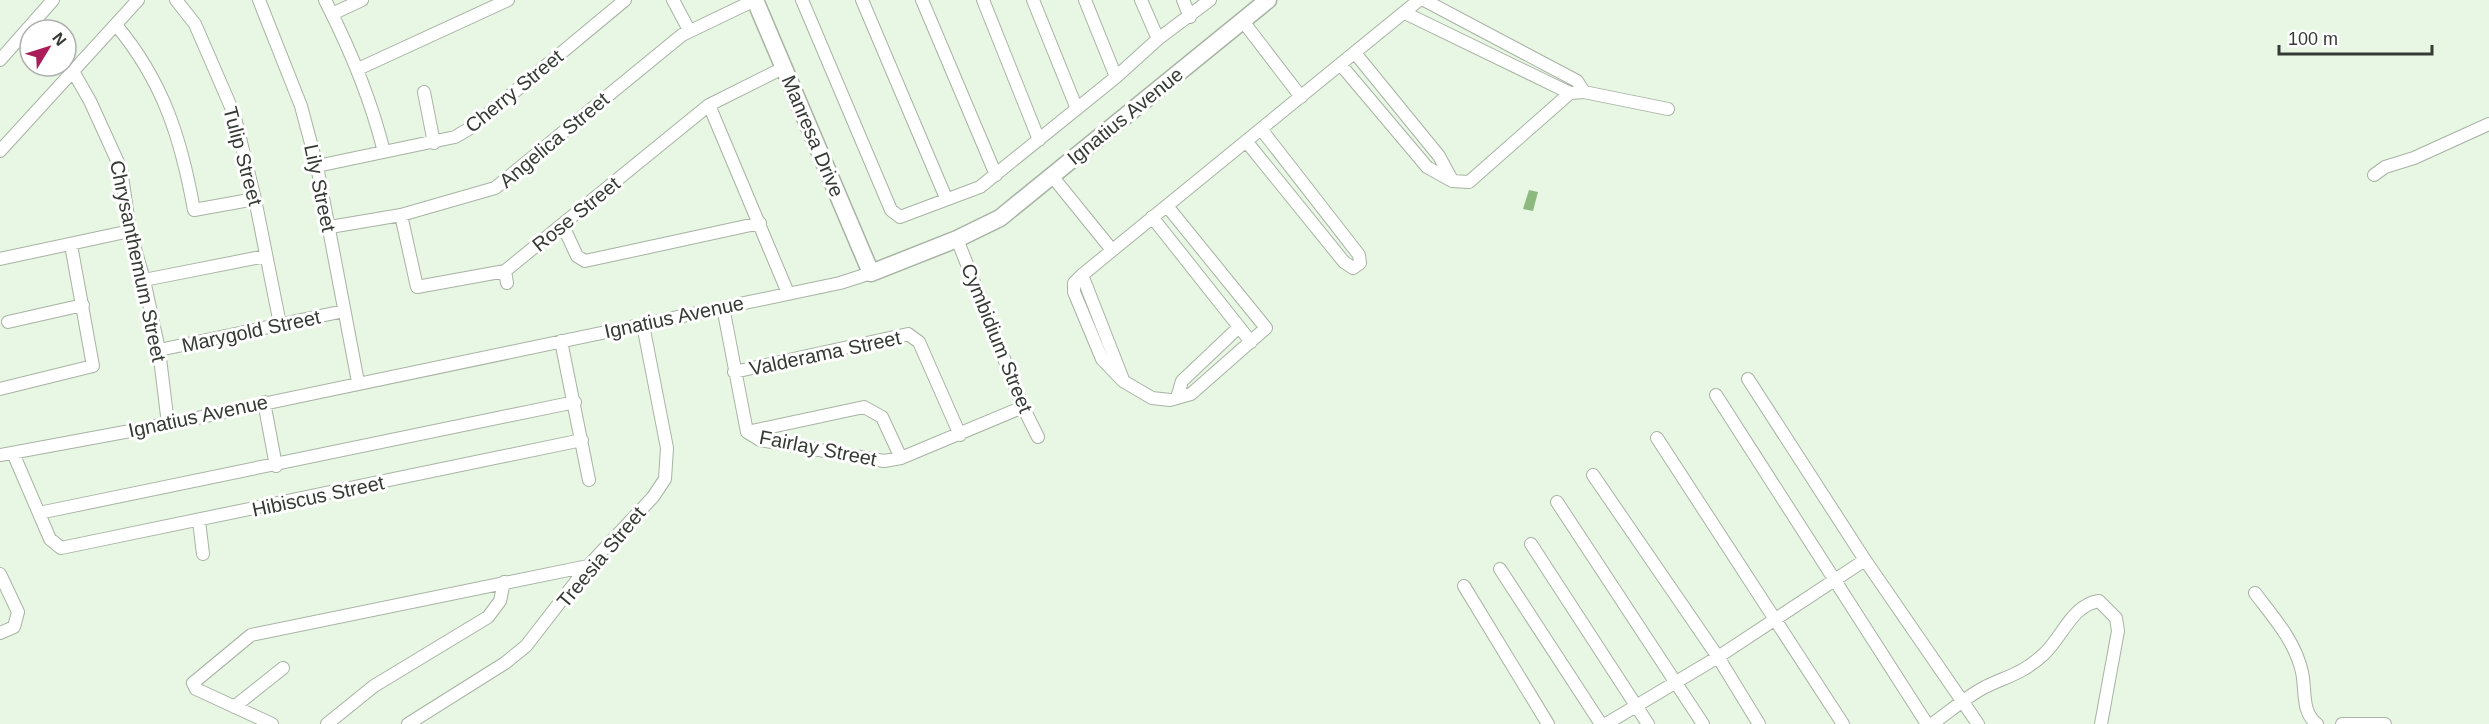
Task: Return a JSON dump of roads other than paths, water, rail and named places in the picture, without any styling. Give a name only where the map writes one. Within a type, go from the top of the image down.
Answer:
[{"type":"street","points":[[0,60],[53,0]]},
{"type":"street","points":[[78,68],[138,0]]},
{"type":"street","name":"Tulip Street","points":[[176,0],[195,24],[234,114],[255,199],[280,324]]},
{"type":"street","name":"Lily Street","points":[[259,0],[301,106],[317,166],[358,382]]},
{"type":"street","points":[[325,0],[357,69],[375,116],[384,152]]},
{"type":"street","points":[[332,14],[362,0]]},
{"type":"street","points":[[357,69],[508,0]]},
{"type":"street","name":"Cherry Street","points":[[317,166],[454,137],[472,127],[610,5],[626,0]]},
{"type":"street","points":[[673,0],[689,30]]},
{"type":"street","name":"Angelica Street","points":[[330,227],[401,214],[480,195],[495,188],[689,30],[755,0]]},
{"type":"street","name":"Manresa Drive","points":[[755,0],[871,273]]},
{"type":"street","points":[[802,0],[893,214],[900,217],[946,198],[970,192],[996,175],[1116,77],[1158,39],[1210,0]]},
{"type":"street","points":[[862,0],[946,198]]},
{"type":"street","points":[[922,0],[996,175]]},
{"type":"street","points":[[983,0],[1039,140]]},
{"type":"street","points":[[1033,0],[1077,109]]},
{"type":"street","points":[[1085,0],[1116,77]]},
{"type":"street","points":[[1141,0],[1158,39]]},
{"type":"street","points":[[1183,0],[1190,17]]},
{"type":"street","name":"Ignatius Avenue","points":[[6,454],[168,424],[358,382],[643,325],[840,283],[871,273],[957,239],[1000,218],[1268,0]]},
{"type":"street","points":[[1167,206],[1266,328],[1191,394],[1163,400],[1152,398],[1124,381],[1102,359],[1074,292],[1074,282],[1419,0]]},
{"type":"street","points":[[1424,0],[1577,81],[1584,92]]},
{"type":"street","points":[[1405,13],[1570,93],[1584,92],[1668,109]]},
{"type":"street","points":[[1242,20],[1301,97]]},
{"type":"street","points":[[116,25],[138,51],[163,99],[182,151],[194,210],[255,199]]},
{"type":"street","points":[[1355,53],[1439,156],[1452,181]]},
{"type":"street","points":[[1341,64],[1427,167],[1452,181],[1469,182],[1570,93]]},
{"type":"street","name":"Rose Street","points":[[401,214],[417,287],[506,277],[563,226],[709,105],[783,68]]},
{"type":"street","points":[[3,149],[69,78]]},
{"type":"street","name":"Chrysanthemum Street","points":[[77,78],[116,154],[130,231],[144,280],[159,350],[168,424]]},
{"type":"street","points":[[424,92],[434,143]]},
{"type":"street","points":[[709,105],[788,293]]},
{"type":"street","points":[[2374,176],[2385,167],[2414,158],[2489,124]]},
{"type":"street","points":[[1246,141],[1344,262],[1353,268],[1360,263],[1359,255],[1260,129]]},
{"type":"street","points":[[0,133],[3,149]]},
{"type":"street","points":[[1052,176],[1112,250]]},
{"type":"street","points":[[1152,218],[1251,342]]},
{"type":"street","points":[[563,226],[577,256],[585,261],[760,223]]},
{"type":"street","points":[[0,258],[130,231]]},
{"type":"street","name":"Cymbidium Street","points":[[957,239],[1023,407],[1038,437]]},
{"type":"street","points":[[0,389],[93,366],[71,245]]},
{"type":"street","points":[[144,280],[266,256]]},
{"type":"street","points":[[8,322],[83,305]]},
{"type":"street","points":[[723,307],[747,432],[864,406],[882,417],[902,458]]},
{"type":"street","name":"Marygold Street","points":[[159,350],[344,311]]},
{"type":"street","name":"Treesia Street","points":[[408,724],[505,663],[526,646],[588,566],[653,497],[665,479],[667,448],[643,325]]},
{"type":"street","points":[[1177,398],[1182,381],[1239,327]]},
{"type":"street","name":"Valderama Street","points":[[734,372],[908,334],[919,342],[960,435]]},
{"type":"street","points":[[561,341],[589,480]]},
{"type":"street","points":[[1748,379],[1865,560],[1978,724]]},
{"type":"street","points":[[1716,395],[1834,582],[1930,724],[1985,687],[2027,669],[2047,651],[2076,613],[2089,603],[2099,601],[2116,618],[2118,631],[2101,724]]},
{"type":"street","points":[[264,402],[276,466]]},
{"type":"street","points":[[6,454],[39,513],[276,466],[575,402]]},
{"type":"street","name":"Fairlay Street","points":[[747,432],[760,440],[884,460],[902,458],[1023,407]]},
{"type":"street","points":[[1657,438],[1844,724]]},
{"type":"street","name":"Hibiscus Street","points":[[39,513],[55,545],[61,548],[582,440]]},
{"type":"street","points":[[1593,475],[1718,657],[1759,724]]},
{"type":"street","points":[[1557,502],[1703,724]]},
{"type":"street","points":[[199,521],[203,554]]},
{"type":"street","points":[[1531,544],[1648,724]]},
{"type":"street","points":[[1606,724],[1718,657],[1865,560]]},
{"type":"street","points":[[272,724],[196,688],[193,683],[251,635],[588,566]]},
{"type":"street","points":[[1500,569],[1601,724]]},
{"type":"street","points":[[0,573],[18,612],[14,627],[0,633]]},
{"type":"street","points":[[327,724],[374,686],[488,617],[500,601],[504,582]]},
{"type":"street","points":[[1464,586],[1548,724]]},
{"type":"street","points":[[2255,593],[2293,643],[2302,672],[2306,709],[2317,724]]},
{"type":"street","points":[[234,707],[283,668]]},
{"type":"street","points":[[2342,724],[2385,724]]}]
